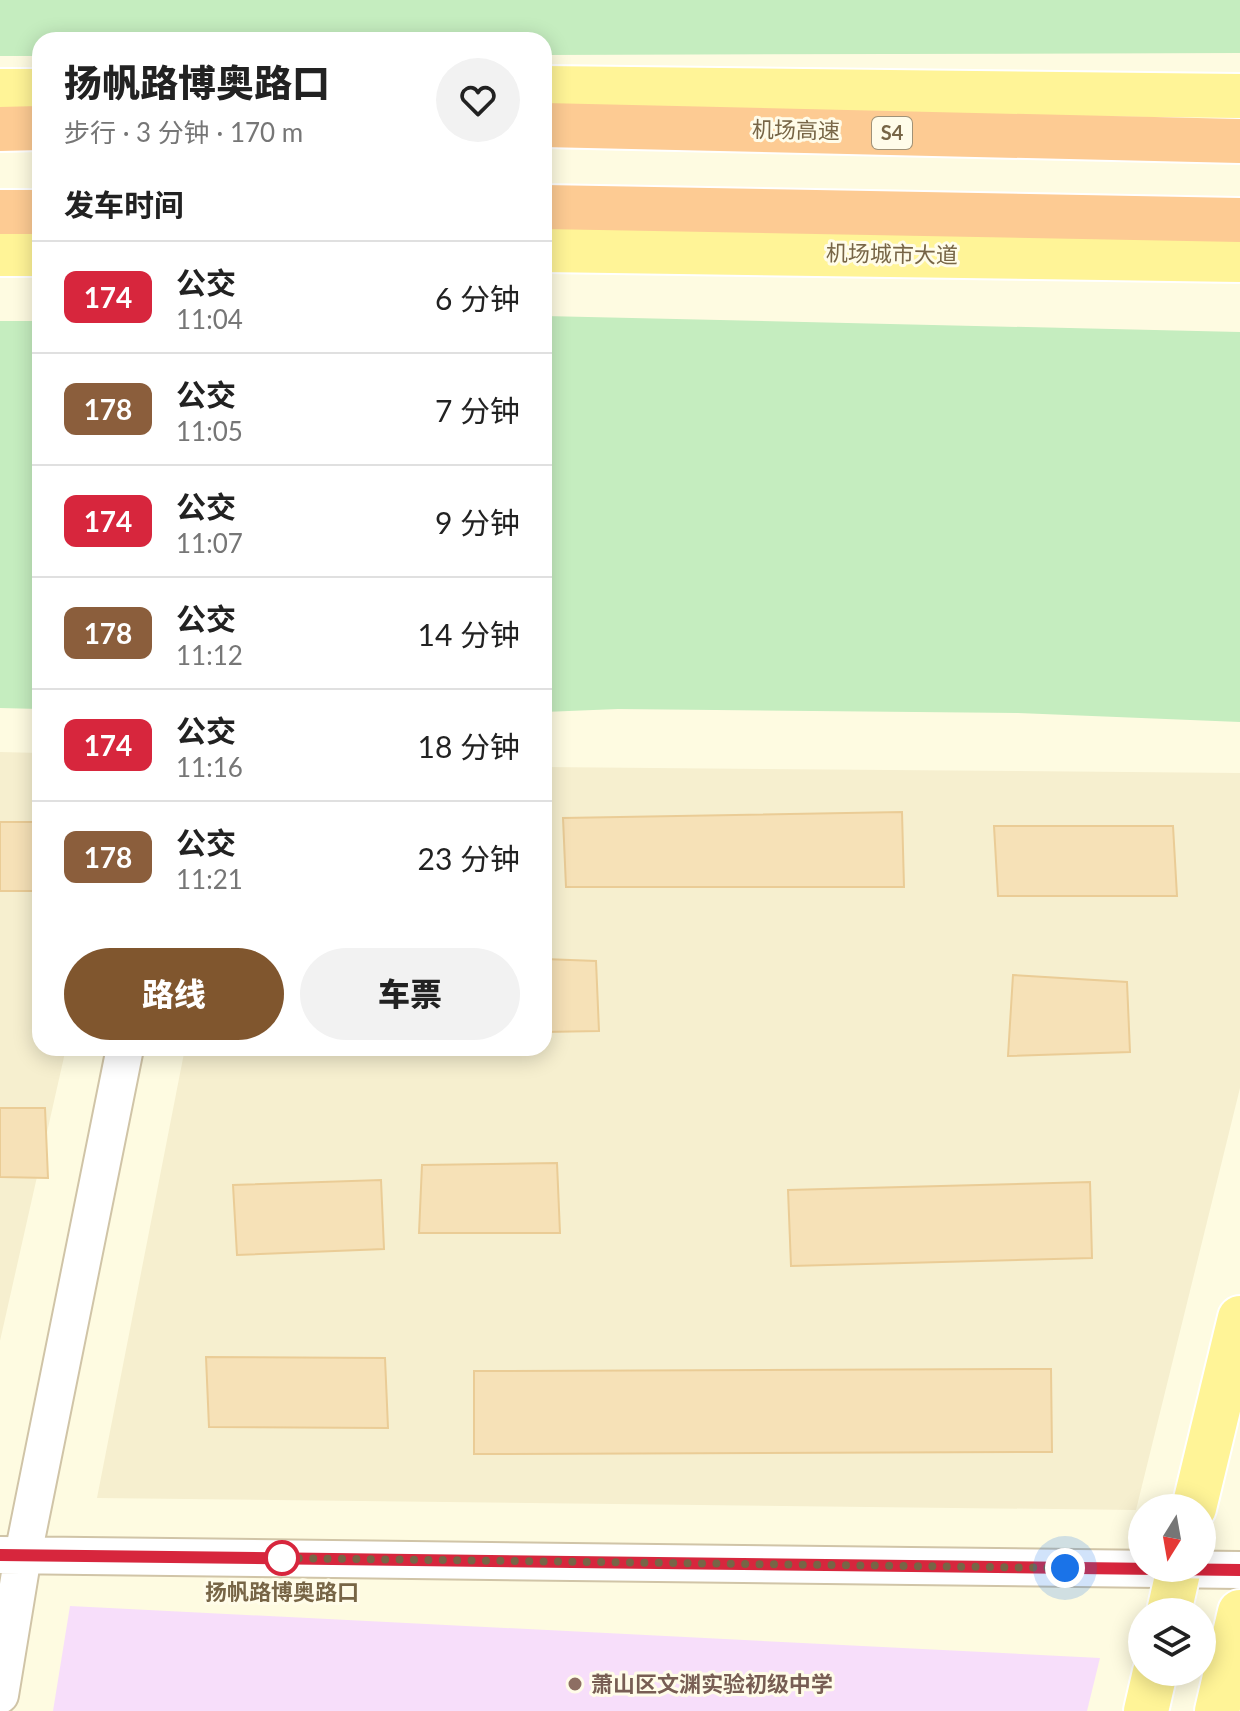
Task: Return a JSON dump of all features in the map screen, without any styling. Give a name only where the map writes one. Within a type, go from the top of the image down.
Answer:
[{"type":"highway","name":"机场高速","points":[[552,125],[1240,141]]},
{"type":"highway","points":[[0,129],[32,128]]},
{"type":"highway","points":[[552,207],[1240,220]]},
{"type":"highway","points":[[0,212],[32,212]]},
{"type":"main road","points":[[552,88],[1240,96]]},
{"type":"main road","points":[[0,91],[32,91]]},
{"type":"main road","name":"机场城市大道","points":[[552,250],[1240,260]]},
{"type":"main road","points":[[0,254],[32,254]]},
{"type":"main road","points":[[1197,1494],[1240,1318]]},
{"type":"main road","points":[[1217,1711],[1240,1612]]},
{"type":"main road","points":[[1146,1711],[1152,1686]]},
{"type":"street","points":[[0,1695],[12,1555],[123,1056]]},
{"type":"street","points":[[12,1555],[1128,1568]]},
{"type":"street","points":[[1216,1570],[1240,1570]]},
{"type":"shaded area","points":[[0,752],[32,753],[32,1056],[64,1056],[0,1341]]},
{"type":"shaded area","points":[[552,767],[1240,773],[1240,1088],[1140,1494],[1128,1494],[1128,1510],[97,1498],[183,1056],[552,1056]]},
{"type":"shaded area","name":"萧山区文渊实验初级中学","points":[[70,1606],[1100,1658],[1087,1711],[53,1711]]},
{"type":"green space","points":[[0,0],[1240,0],[1240,53],[552,55],[552,32],[32,32],[32,56],[0,56]]},
{"type":"green space","points":[[552,316],[1240,332],[1240,722],[1018,713],[618,709],[552,712]]},
{"type":"green space","points":[[0,321],[32,321],[32,709],[0,708]]},
{"type":"building","points":[[902,812],[904,887],[566,887],[563,818]]},
{"type":"building","points":[[0,822],[32,822],[32,891],[0,891]]},
{"type":"building","points":[[994,826],[1173,826],[1177,896],[998,896]]},
{"type":"building","points":[[552,959],[596,961],[599,1031],[552,1032]]},
{"type":"building","points":[[1013,975],[1127,982],[1130,1052],[1008,1056]]},
{"type":"building","points":[[0,1108],[45,1108],[48,1178],[0,1177]]},
{"type":"building","points":[[557,1163],[560,1233],[419,1233],[422,1165]]},
{"type":"building","points":[[381,1180],[384,1249],[237,1255],[233,1185]]},
{"type":"building","points":[[1090,1182],[1092,1258],[791,1266],[788,1190]]},
{"type":"building","points":[[206,1357],[385,1358],[388,1428],[209,1427]]},
{"type":"building","points":[[1051,1369],[1052,1452],[474,1454],[474,1371]]},
{"type":"bus line","name":"174","points":[[0,1555],[1240,1570]]},
{"type":"place","name":"扬帆路博奥路口","points":[[282,1558]]},
{"type":"place","name":"萧山区文渊实验初级中学","points":[[575,1684]]},
{"type":"route","points":[[282,1558],[276,1558],[1065,1568]]}]
